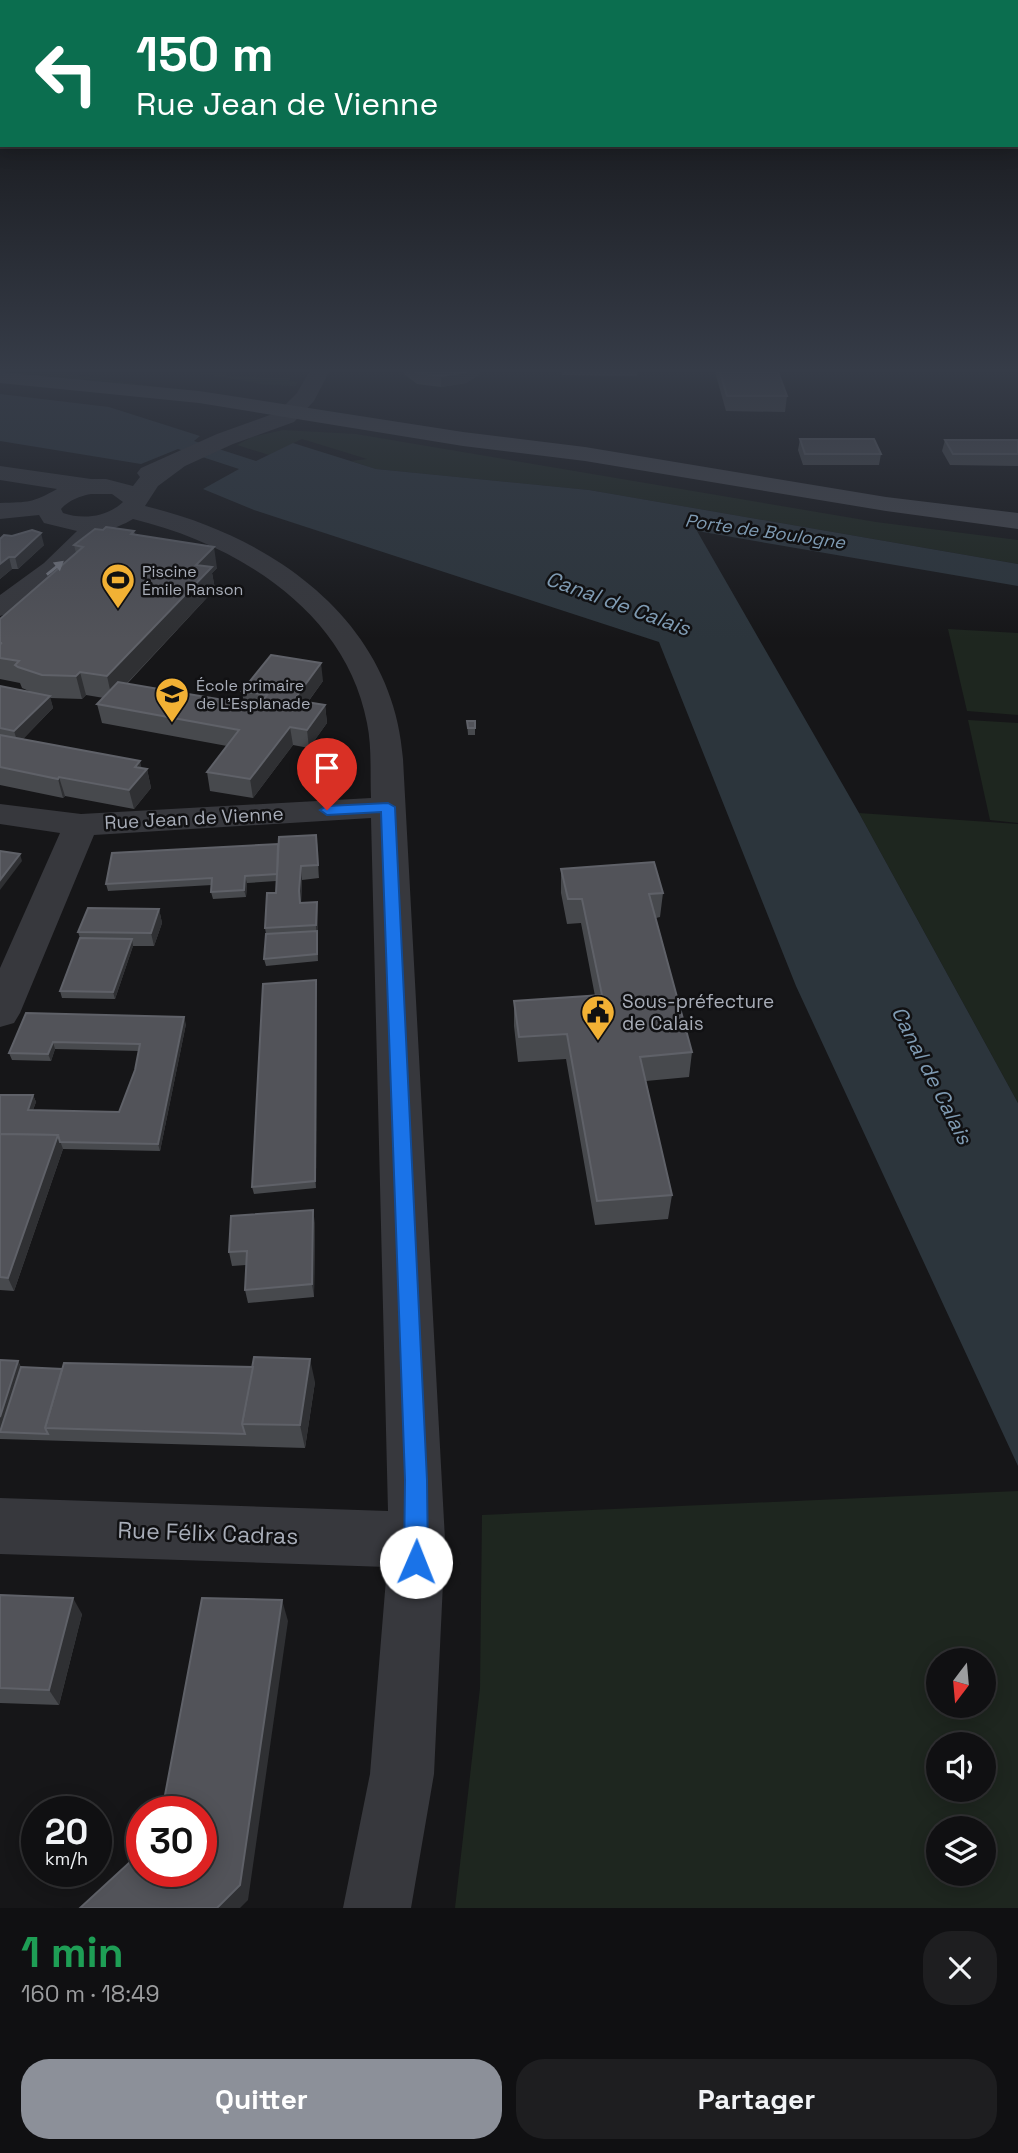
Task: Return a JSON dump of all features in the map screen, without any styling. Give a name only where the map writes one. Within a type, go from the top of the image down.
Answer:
[{"type":"street","points":[[0,475],[44,491],[51,502],[49,513],[60,521],[88,523],[114,501],[180,461]]},
{"type":"street","points":[[627,461],[886,504],[1018,522]]},
{"type":"street","points":[[0,608],[52,571],[76,550],[114,501],[174,464]]},
{"type":"street","points":[[0,475],[114,501]]},
{"type":"street","points":[[0,510],[33,509],[72,491],[114,501],[181,523],[252,556],[291,582],[330,618],[358,656],[380,711],[388,807],[417,1540],[402,1774],[377,1908]]},
{"type":"street","name":"Rue Jean de Vienne","points":[[0,814],[81,825],[388,807]]},
{"type":"street","points":[[0,1013],[81,825]]},
{"type":"street","name":"Rue Félix Cadras","points":[[0,1526],[417,1540]]},
{"type":"shaded area","points":[[351,461],[516,461],[876,522],[1018,540],[1018,564],[589,490],[376,469]]},
{"type":"shaded area","points":[[948,629],[1018,633],[1018,715],[967,711]]},
{"type":"shaded area","points":[[968,720],[1018,723],[1018,823],[990,820]]},
{"type":"shaded area","points":[[859,813],[1018,824],[1018,1103]]},
{"type":"shaded area","points":[[1018,1491],[1018,1908],[455,1908],[480,1688],[482,1515]]},
{"type":"water","points":[[123,461],[148,461],[141,464]]},
{"type":"water","points":[[215,461],[351,461],[376,469],[589,490],[1018,564],[1018,586],[697,531],[859,813],[1018,1103],[1018,1466],[796,986],[659,642],[254,510],[203,489],[239,469]]},
{"type":"building","name":"Piscine Émile Ranson","points":[[106,527],[134,531],[131,534],[214,547],[196,565],[212,567],[107,676],[80,672],[76,676],[42,675],[15,665],[19,661],[0,658],[0,619],[83,547],[74,545],[95,529],[103,530]]},
{"type":"building","points":[[32,530],[41,533],[15,557],[9,557],[0,564],[0,539],[4,535],[12,536]]},
{"type":"building","points":[[271,655],[321,663],[294,700],[325,705],[307,730],[290,727],[250,779],[207,772],[239,730],[97,704],[118,682],[259,706],[267,695],[242,691]]},
{"type":"building","points":[[0,686],[50,696],[14,731],[0,728]]},
{"type":"building","points":[[467,721],[475,721],[475,728],[468,728]]},
{"type":"building","points":[[0,735],[140,761],[135,767],[147,769],[129,790],[0,767]]},
{"type":"building","points":[[316,835],[318,865],[301,866],[299,891],[300,903],[317,902],[316,925],[265,928],[267,893],[276,893],[279,837]]},
{"type":"building","points":[[278,844],[277,874],[245,876],[244,890],[211,892],[212,878],[106,884],[112,853]]},
{"type":"building","points":[[0,851],[20,854],[0,880]]},
{"type":"building","name":"Sous-préfecture de Calais","points":[[654,862],[663,893],[649,894],[692,1052],[640,1057],[672,1195],[597,1201],[567,1034],[519,1037],[514,1001],[602,995],[582,899],[568,899],[561,869]]},
{"type":"building","points":[[88,908],[159,909],[151,933],[78,932]]},
{"type":"building","points":[[317,931],[317,954],[264,959],[266,934]]},
{"type":"building","points":[[80,938],[132,939],[113,992],[60,991]]},
{"type":"building","points":[[316,980],[315,1181],[252,1187],[263,984]]},
{"type":"building","points":[[26,1013],[184,1017],[158,1144],[60,1142],[58,1135],[0,1134],[0,1095],[33,1095],[28,1110],[119,1112],[135,1070],[140,1044],[53,1042],[48,1054],[9,1053]]},
{"type":"building","points":[[0,1134],[58,1135],[8,1278],[0,1277]]},
{"type":"building","points":[[313,1210],[312,1284],[245,1290],[247,1251],[229,1252],[231,1216]]},
{"type":"building","points":[[254,1357],[310,1359],[300,1425],[242,1424]]},
{"type":"building","points":[[0,1360],[18,1361],[0,1417]]},
{"type":"building","points":[[64,1363],[253,1367],[242,1424],[245,1434],[45,1428]]},
{"type":"building","points":[[21,1367],[62,1369],[45,1428],[48,1434],[0,1432]]},
{"type":"building","points":[[0,1595],[73,1598],[49,1690],[0,1688]]},
{"type":"building","points":[[202,1598],[282,1600],[240,1885],[217,1908],[80,1908],[103,1887],[112,1887],[112,1879],[126,1866],[126,1887],[217,1887],[217,1796],[165,1796]]},
{"type":"place","name":"Piscine Émile Ranson","points":[[118,610]]},
{"type":"place","name":"École primaire de L'Esplanade","points":[[172,724]]},
{"type":"place","name":"Sous-préfecture de Calais","points":[[598,1042]]},
{"type":"route","points":[[327,810],[388,807],[416,1480],[416,1562]]},
{"type":"water label","name":"Porte de Boulogne","points":[[765,531]]},
{"type":"water label","name":"Canal de Calais","points":[[618,603]]},
{"type":"water label","name":"Canal de Calais","points":[[932,1075]]}]
